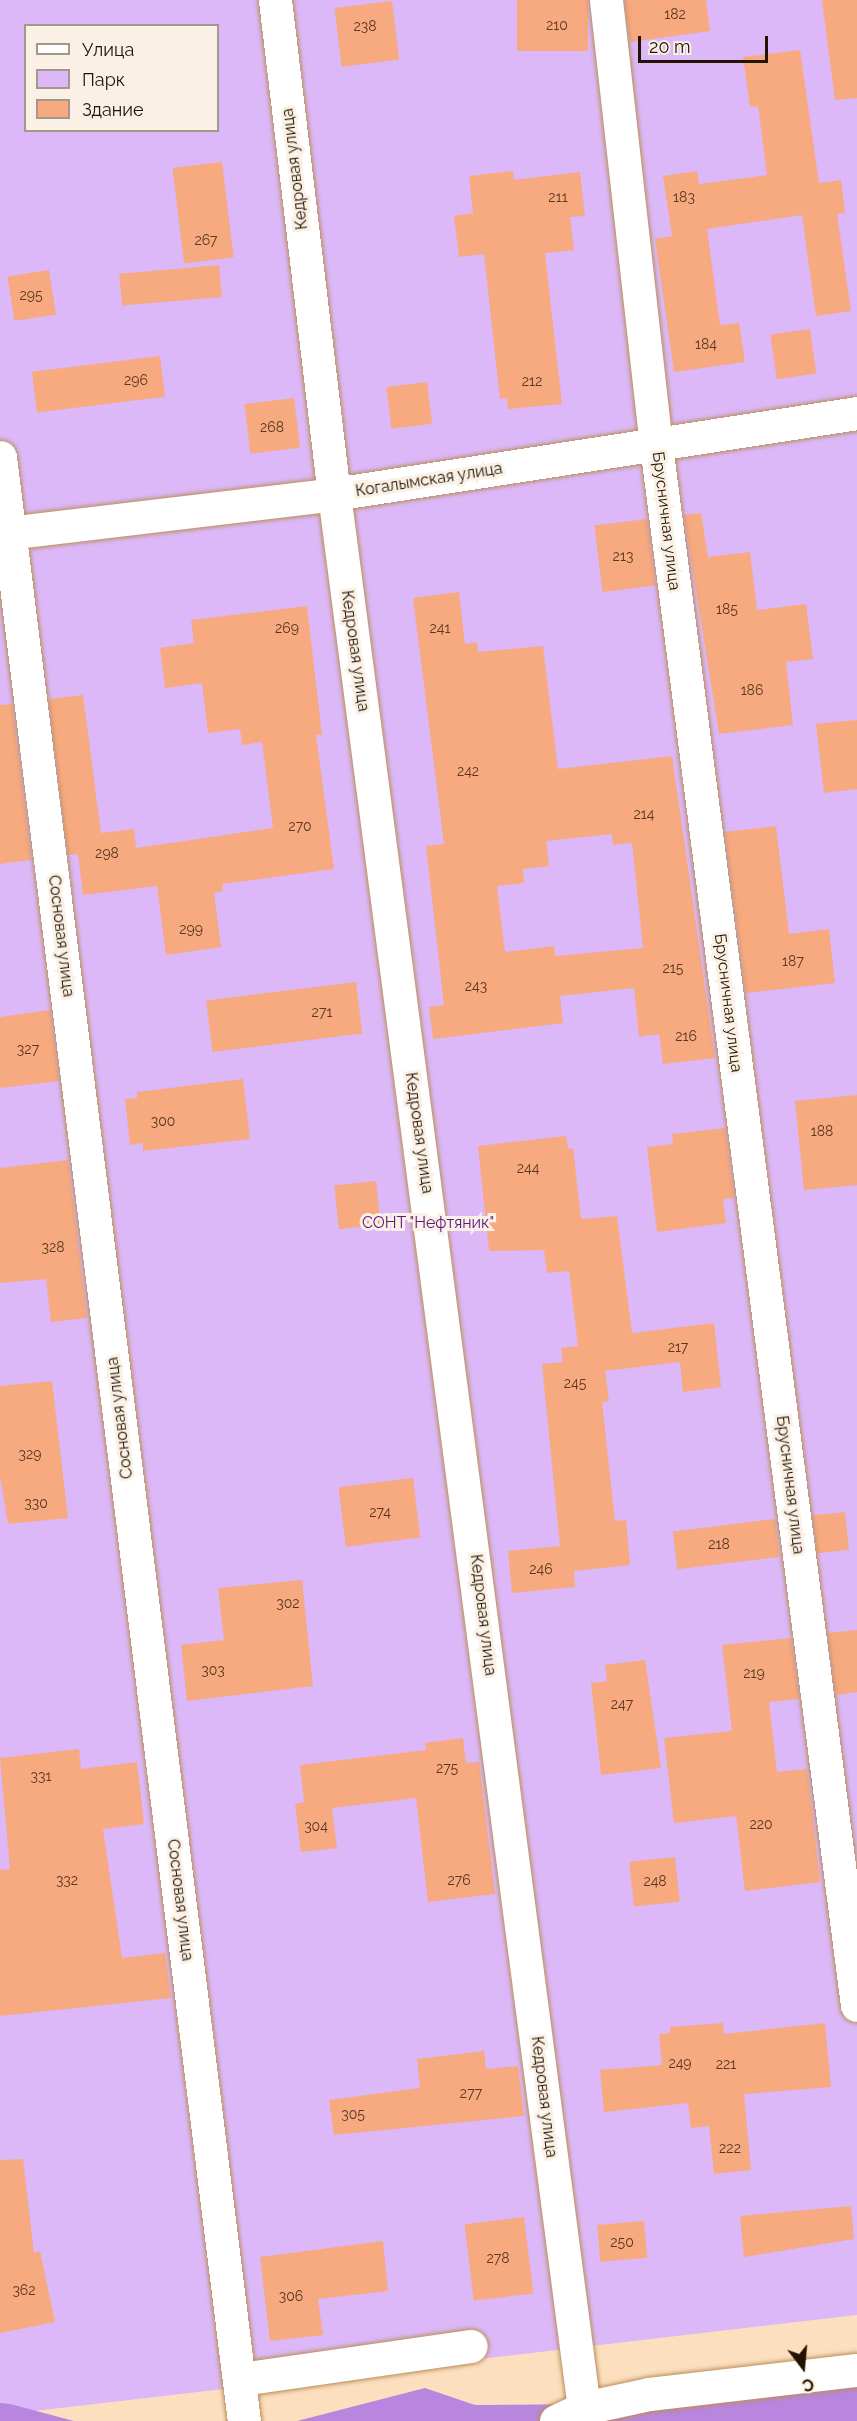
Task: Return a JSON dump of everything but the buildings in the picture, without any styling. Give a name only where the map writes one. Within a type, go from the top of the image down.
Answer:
[{"type":"street","name":"Кедровая улица","points":[[275,0],[570,2415]]},
{"type":"street","name":"Брусничная улица","points":[[606,0],[656,445],[857,2005]]},
{"type":"street","name":"Когалымская улица","points":[[5,534],[334,494],[857,413]]},
{"type":"street","name":"Сосновая улица","points":[[0,457],[5,534],[241,2379],[244,2421]]},
{"type":"street","points":[[241,2379],[471,2346]]},
{"type":"street","points":[[570,2415],[649,2394],[857,2370]]},
{"type":"green space","name":"СОНТ \"Нефтяник\"","points":[[0,0],[857,0],[857,2315],[0,2415]]},
{"type":"shaded area","points":[[857,2382],[857,2421],[297,2421],[425,2388],[475,2405],[624,2404]]},
{"type":"shaded area","points":[[0,2403],[10,2404],[74,2421],[0,2421]]}]
